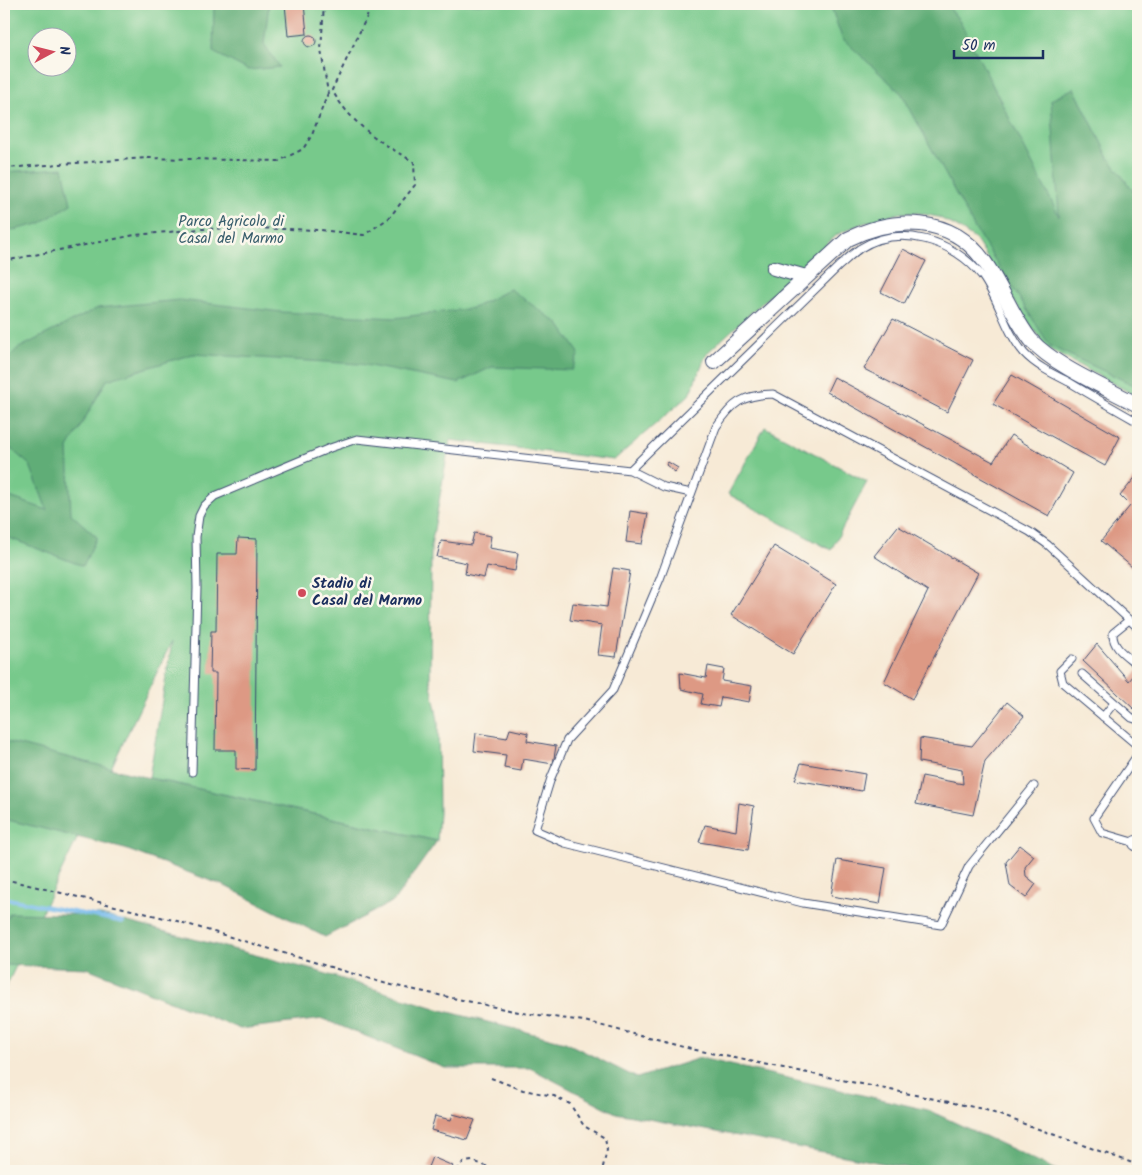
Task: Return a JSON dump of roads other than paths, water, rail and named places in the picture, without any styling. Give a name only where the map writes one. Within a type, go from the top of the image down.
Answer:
[{"type":"street","points":[[714,362],[848,240],[880,226],[910,222],[930,226],[952,234],[974,247],[986,263],[1032,340],[1046,352],[1077,372],[1138,405]]},
{"type":"street","points":[[774,268],[806,277]]},
{"type":"lane","points":[[630,470],[839,266],[860,248],[882,240],[905,236],[925,239],[950,248],[969,262],[983,278],[1024,352],[1040,366],[1138,422]]},
{"type":"lane","points":[[1034,786],[970,866],[941,925],[803,903],[565,843],[535,830],[551,778],[568,740],[613,690],[660,579],[716,427],[730,408],[754,394],[773,394],[1030,532],[1048,545],[1138,628]]},
{"type":"lane","points":[[192,772],[197,588],[196,537],[199,516],[204,506],[216,496],[330,448],[357,439],[630,470],[664,487],[691,493]]},
{"type":"lane","points":[[1129,620],[1113,633],[1113,639],[1117,648],[1135,663]]},
{"type":"lane","points":[[1072,659],[1060,672],[1063,683],[1138,746]]},
{"type":"lane","points":[[1082,674],[1132,718],[1138,720]]},
{"type":"lane","points":[[1103,717],[1114,702]]},
{"type":"lane","points":[[1137,844],[1102,833],[1094,818],[1138,754]]},
{"type":"waterway","points":[[4,898],[123,922]]},
{"type":"place","name":"Stadio di Casal del Marmo","points":[[302,593]]},
{"type":"park label","name":"Parco Agricolo di Casal del Marmo","points":[[231,230]]}]
